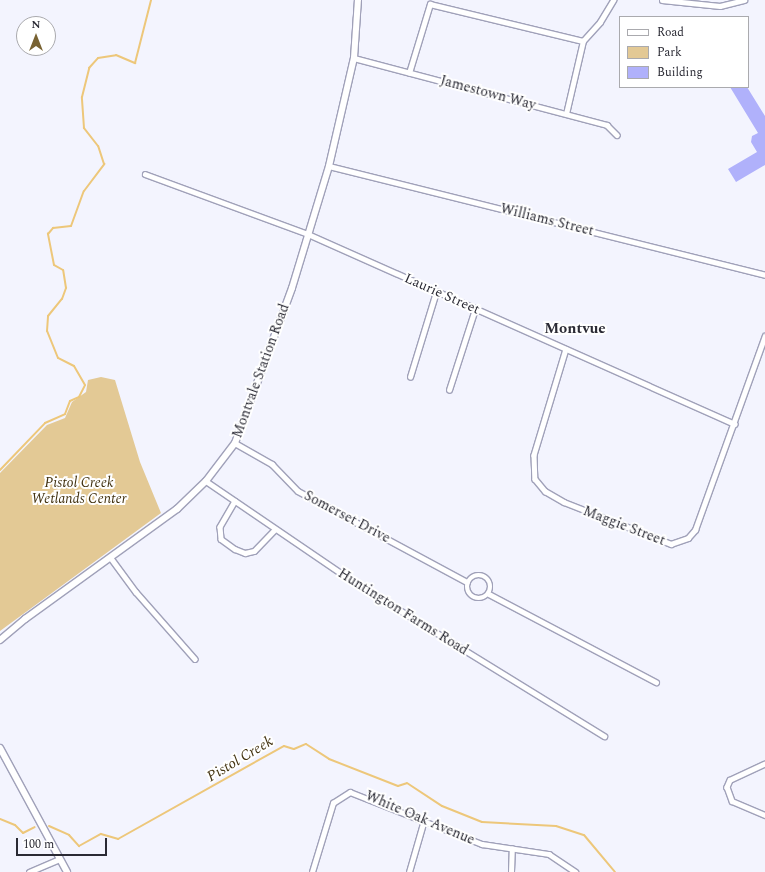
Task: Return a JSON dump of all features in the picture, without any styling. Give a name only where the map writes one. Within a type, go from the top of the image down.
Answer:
[{"type":"street","name":"Montvale Station Road","points":[[0,640],[25,619],[111,558],[176,509],[206,481],[235,443],[292,288],[329,166],[354,58],[358,0]]},
{"type":"street","points":[[566,114],[583,41],[600,22],[613,0]]},
{"type":"street","points":[[662,0],[720,6],[744,0]]},
{"type":"street","points":[[719,0],[720,6]]},
{"type":"street","points":[[409,73],[430,4],[583,41]]},
{"type":"street","name":"Jamestown Way","points":[[354,58],[607,125],[617,135]]},
{"type":"street","name":"Williams Street","points":[[329,166],[765,275]]},
{"type":"street","name":"Laurie Street","points":[[145,174],[308,234],[734,424]]},
{"type":"street","points":[[410,377],[436,292]]},
{"type":"street","points":[[449,390],[475,309]]},
{"type":"street","name":"Maggie Street","points":[[566,349],[533,468],[539,486],[564,502],[661,542],[681,542],[695,530],[765,336]]},
{"type":"street","name":"Somerset Drive","points":[[235,443],[272,464],[298,491],[467,582]]},
{"type":"street","name":"Huntington Farms Road","points":[[206,481],[360,586],[604,736]]},
{"type":"street","points":[[235,501],[220,527],[221,538],[235,549],[245,553],[254,551],[275,529]]},
{"type":"street","points":[[111,558],[136,592],[195,659]]},
{"type":"street","points":[[485,576],[490,581],[489,594],[479,600],[472,598],[466,588],[467,582],[472,577],[485,576]]},
{"type":"street","points":[[489,594],[656,682]]},
{"type":"street","points":[[0,748],[66,872]]},
{"type":"street","points":[[765,764],[730,780],[727,787],[732,801],[765,815]]},
{"type":"street","name":"White Oak Avenue","points":[[312,872],[333,803],[345,794],[360,793],[482,844],[549,854],[576,872]]},
{"type":"street","points":[[409,872],[424,820]]},
{"type":"street","points":[[511,872],[512,849]]},
{"type":"street","points":[[29,872],[59,859]]},
{"type":"green space","name":"Pistol Creek Wetlands Center","points":[[101,377],[115,380],[140,462],[161,513],[0,631],[0,473],[47,425],[65,418],[72,402],[86,392],[88,380]]},
{"type":"building","points":[[731,88],[748,88],[765,116],[765,165],[736,182],[728,169],[757,152],[751,142],[752,136],[758,133]]},
{"type":"waterway","name":"Pistol Creek","points":[[0,470],[45,423],[65,414],[70,401],[79,397],[85,385],[74,366],[58,358],[47,331],[48,316],[62,299],[66,288],[63,270],[54,265],[48,234],[53,228],[71,226],[84,191],[104,164],[98,146],[84,128],[82,97],[89,68],[98,58],[116,55],[135,63],[151,0]]},
{"type":"waterway","name":"Pistol Creek","points":[[49,826],[69,835],[79,846],[101,834],[118,839],[284,746],[294,749],[306,744],[329,759],[398,786],[407,783],[442,806],[482,822],[556,826],[584,835],[615,872]]},
{"type":"waterway","name":"Pistol Creek","points":[[0,819],[15,825],[23,833],[35,827]]},
{"type":"district","name":"Montvue","points":[[575,329]]}]
